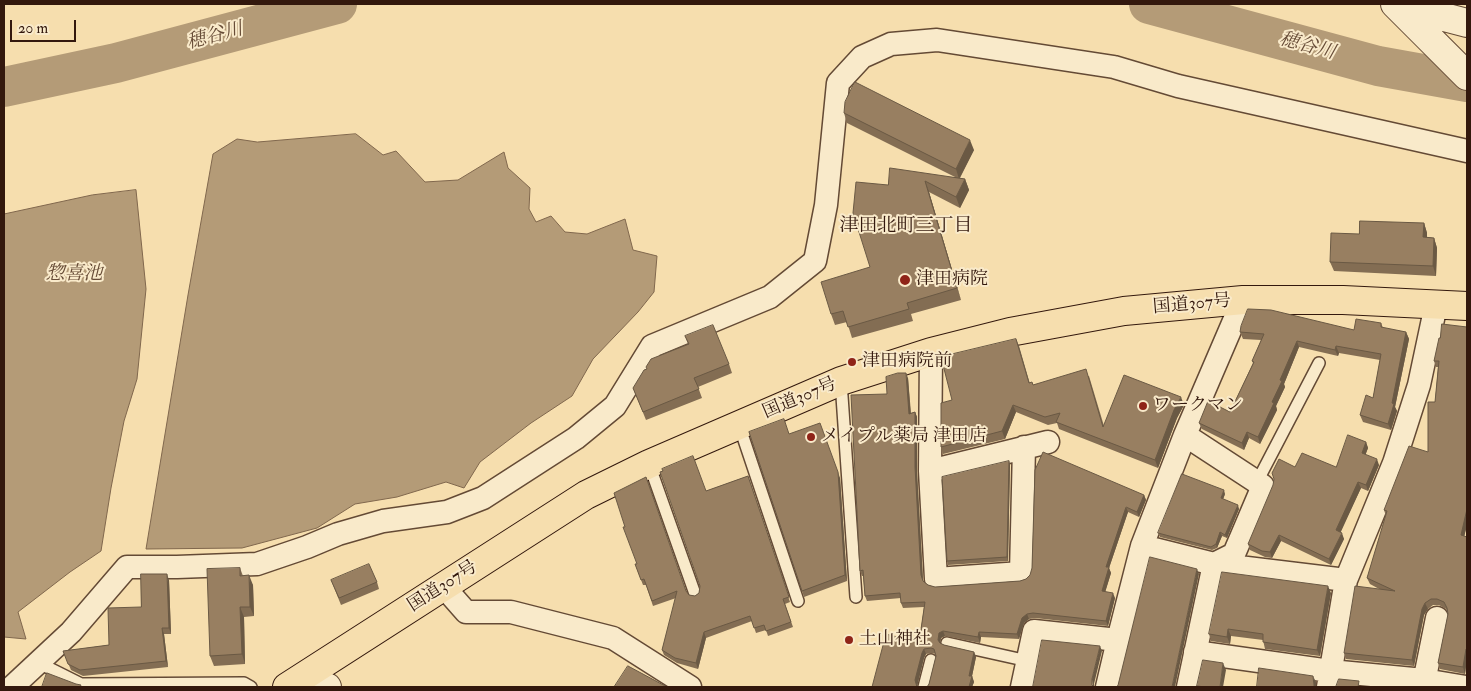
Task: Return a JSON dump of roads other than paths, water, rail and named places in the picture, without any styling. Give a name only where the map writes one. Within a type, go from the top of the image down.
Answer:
[{"type":"highway","name":"国道307号","points":[[306,684],[444,587],[586,495],[649,464],[841,381],[931,352],[1010,332],[1124,311],[1243,300],[1343,300],[1467,306]]},
{"type":"street","points":[[1395,4],[1467,76]]},
{"type":"street","points":[[1407,4],[1467,23]]},
{"type":"street","points":[[12,687],[71,632],[127,567],[257,564],[338,534],[383,521],[447,512],[483,498],[576,438],[615,406],[652,346],[770,296],[815,262],[826,205],[838,83],[862,57],[891,44],[937,40],[1114,67],[1178,86],[1467,150]]},
{"type":"street","points":[[1107,687],[1142,546],[1185,435],[1243,300]]},
{"type":"street","points":[[1329,679],[1346,580],[1397,454],[1420,385],[1436,305]]},
{"type":"street","points":[[931,352],[930,471],[936,579],[1021,573],[1024,447]]},
{"type":"street","points":[[1185,435],[1263,486],[1234,554],[1214,564]]},
{"type":"street","points":[[930,471],[1048,442]]},
{"type":"street","points":[[1142,546],[1214,564],[1346,580]]},
{"type":"street","points":[[1188,687],[1214,564]]},
{"type":"street","points":[[444,587],[466,612],[511,612],[613,638],[690,687]]},
{"type":"street","points":[[1424,684],[1437,618]]},
{"type":"street","points":[[1022,687],[1034,630],[1118,640]]},
{"type":"street","points":[[1195,652],[1329,679],[1466,687]]},
{"type":"lane","points":[[1257,482],[1319,363]]},
{"type":"lane","points":[[841,381],[856,597]]},
{"type":"lane","points":[[739,426],[798,601]]},
{"type":"lane","points":[[649,464],[695,594]]},
{"type":"lane","points":[[948,643],[1028,661]]},
{"type":"lane","points":[[924,687],[931,660]]},
{"type":"lane","points":[[39,663],[81,684],[244,683],[251,687]]},
{"type":"water","points":[[356,134],[383,155],[396,151],[425,182],[458,180],[504,152],[508,168],[530,188],[529,209],[536,222],[551,216],[565,232],[587,234],[625,219],[633,250],[657,256],[654,292],[638,312],[593,359],[572,396],[531,423],[480,462],[464,488],[446,482],[397,497],[355,504],[317,528],[242,548],[146,549],[213,154],[237,139],[257,142]]},
{"type":"water","name":"惣喜池","points":[[136,190],[146,289],[137,379],[124,421],[101,551],[18,612],[26,639],[4,637],[4,214],[92,195]]},
{"type":"waterway","name":"穂谷川","points":[[4,87],[116,63],[337,4]]},
{"type":"waterway","name":"穂谷川","points":[[1149,4],[1378,66],[1467,82]]},
{"type":"place","name":"津田病院","points":[[905,280]]},
{"type":"place","name":"津田病院前","points":[[852,362]]},
{"type":"place","name":"ワークマン","points":[[1143,406]]},
{"type":"place","name":"メイプル薬局 津田店","points":[[811,437]]},
{"type":"place","name":"土山神社","points":[[849,640]]},
{"type":"district","name":"津田北町三丁目","points":[[906,227]]}]
